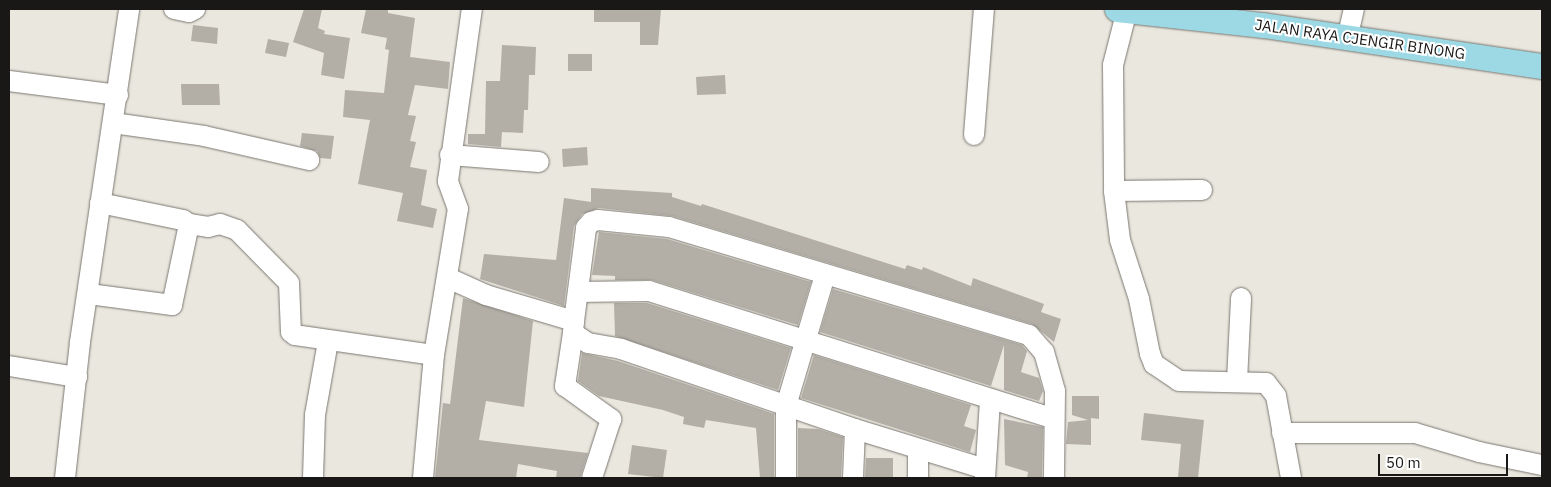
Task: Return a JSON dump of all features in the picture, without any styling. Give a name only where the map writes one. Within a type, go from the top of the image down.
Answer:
[{"type":"main road","name":"JALAN RAYA CJENGIR BINONG","points":[[1122,10],[1206,13],[1347,39],[1542,66]]},
{"type":"street","points":[[66,478],[100,203],[118,95],[129,9]]},
{"type":"street","points":[[174,9],[189,12],[195,9]]},
{"type":"street","points":[[423,478],[434,354],[458,209],[448,181],[450,155],[472,9]]},
{"type":"street","points":[[974,135],[984,9]]},
{"type":"street","points":[[1347,39],[1354,9]]},
{"type":"street","points":[[1122,10],[1113,66],[1114,191],[1120,240],[1154,364],[1179,381],[1266,383],[1272,388],[1276,396],[1291,478]]},
{"type":"street","points":[[9,81],[118,95]]},
{"type":"street","points":[[113,124],[204,136],[309,160]]},
{"type":"street","points":[[450,155],[540,162]]},
{"type":"street","points":[[1114,191],[1202,190]]},
{"type":"street","points":[[100,203],[183,220],[189,224],[208,227],[220,224],[237,230],[289,283],[291,332],[328,341],[434,354]]},
{"type":"street","points":[[592,478],[611,419],[565,386],[586,228],[591,222],[598,220],[669,227],[1029,335],[1044,352],[1055,391],[1053,418],[1054,478]]},
{"type":"street","points":[[89,294],[172,305],[189,224]]},
{"type":"street","points":[[786,478],[786,406],[804,340],[825,275]]},
{"type":"street","points":[[448,278],[486,295],[574,327],[588,343],[621,348],[985,473],[990,400]]},
{"type":"street","points":[[578,292],[649,291],[990,400],[1053,418]]},
{"type":"street","points":[[1236,381],[1241,298]]},
{"type":"street","points":[[313,478],[315,415],[328,341]]},
{"type":"street","points":[[9,366],[77,377]]},
{"type":"street","points":[[852,478],[854,429]]},
{"type":"street","points":[[1282,434],[1415,432],[1479,452],[1542,465]]},
{"type":"street","points":[[918,449],[918,478]]},
{"type":"building","points":[[304,9],[322,9],[318,28],[325,31],[324,34],[350,38],[344,79],[321,75],[324,53],[293,42]]},
{"type":"building","points":[[366,9],[388,9],[388,13],[415,18],[410,57],[450,62],[448,89],[415,85],[408,115],[416,116],[410,141],[416,142],[410,167],[427,170],[421,205],[437,209],[433,228],[397,221],[403,193],[358,184],[370,120],[343,117],[345,90],[384,93],[389,50],[385,49],[387,38],[361,33]]},
{"type":"building","points":[[594,9],[661,9],[658,45],[640,45],[640,22],[594,22]]},
{"type":"building","points":[[193,25],[218,28],[217,44],[191,41]]},
{"type":"building","points":[[268,39],[289,43],[286,57],[265,53]]},
{"type":"building","points":[[502,45],[536,47],[535,75],[529,75],[528,110],[524,110],[523,133],[502,132],[501,147],[468,144],[468,134],[485,134],[486,81],[500,81]]},
{"type":"building","points":[[568,54],[592,54],[592,71],[568,71]]},
{"type":"building","points":[[725,75],[726,94],[697,95],[696,77]]},
{"type":"building","points":[[181,84],[219,84],[220,105],[182,105]]},
{"type":"building","points":[[302,133],[334,136],[331,159],[320,158],[317,151],[300,146]]},
{"type":"building","points":[[587,147],[588,165],[563,167],[562,149]]},
{"type":"building","points":[[591,188],[672,193],[672,197],[701,206],[702,204],[905,269],[907,265],[922,270],[923,267],[971,286],[973,278],[1044,304],[1041,312],[1061,319],[1054,342],[1032,324],[672,216],[599,208],[582,214],[574,226],[564,306],[480,279],[484,254],[556,260],[564,198],[591,202]]},
{"type":"building","points":[[599,232],[667,239],[811,282],[798,325],[652,280],[615,280],[615,276],[592,275]]},
{"type":"building","points":[[833,289],[1022,345],[1027,351],[1021,372],[1039,378],[1043,391],[1039,401],[1004,390],[1004,345],[991,386],[820,332]]},
{"type":"building","points":[[463,298],[533,321],[524,407],[486,401],[479,440],[588,453],[580,478],[556,478],[557,471],[518,464],[516,478],[435,478],[443,403],[450,404]]},
{"type":"building","points":[[614,303],[647,303],[791,348],[778,390],[615,336]]},
{"type":"building","points":[[582,353],[618,361],[774,414],[774,478],[760,478],[756,428],[706,420],[704,428],[683,424],[684,417],[663,410],[599,396],[578,381]]},
{"type":"building","points":[[814,355],[971,405],[964,426],[976,430],[970,452],[801,398]]},
{"type":"building","points":[[1072,396],[1099,396],[1099,419],[1091,418],[1091,445],[1066,444],[1068,422],[1088,420],[1072,415]]},
{"type":"building","points":[[1144,413],[1204,420],[1198,478],[1178,477],[1181,444],[1141,440]]},
{"type":"building","points":[[1004,419],[1043,427],[1042,478],[1027,478],[1028,472],[1005,465]]},
{"type":"building","points":[[798,428],[818,429],[843,437],[841,478],[798,478]]},
{"type":"building","points":[[632,445],[667,450],[663,478],[628,474]]},
{"type":"building","points":[[866,458],[893,458],[893,478],[865,478]]}]
